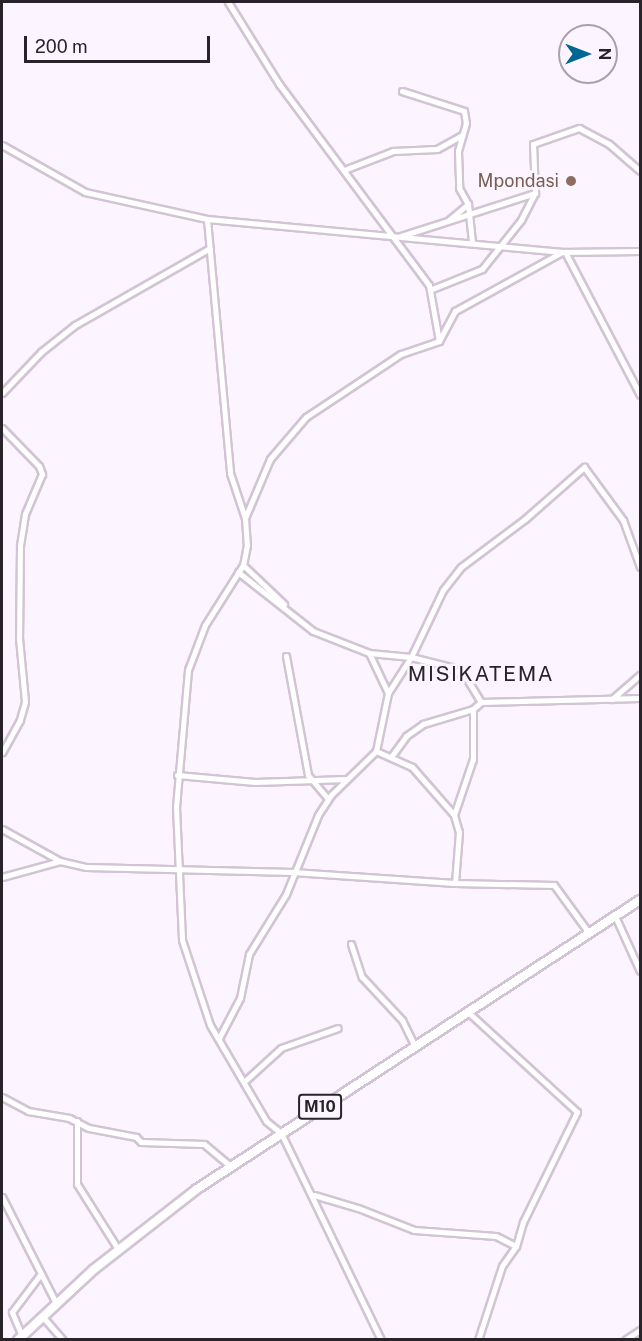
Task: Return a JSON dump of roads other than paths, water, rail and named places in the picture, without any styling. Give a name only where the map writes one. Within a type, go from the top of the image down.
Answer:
[{"type":"highway","name":"M10","points":[[20,1338],[118,1249],[231,1167],[640,900]]},
{"type":"street","points":[[228,2],[279,84],[390,236],[432,289],[439,341]]},
{"type":"street","points":[[402,91],[464,111],[459,188],[468,204],[472,243]]},
{"type":"street","points":[[432,289],[482,269],[521,220],[535,193],[533,144],[575,128],[609,144],[640,171]]},
{"type":"street","points":[[344,170],[393,152],[437,149],[462,135]]},
{"type":"street","points":[[2,145],[92,195],[207,219],[563,252],[640,251]]},
{"type":"street","points":[[400,237],[448,220],[471,217],[535,193]]},
{"type":"street","points":[[448,220],[468,204]]},
{"type":"street","points":[[207,219],[230,473],[245,518]]},
{"type":"street","points":[[2,393],[41,352],[75,325],[210,248]]},
{"type":"street","points":[[381,1340],[314,1195],[281,1133],[266,1121],[246,1080],[219,1038],[200,999],[185,957],[177,868],[177,775],[190,658],[243,565],[245,518],[270,459],[306,417],[401,354],[439,341],[455,311],[563,252]]},
{"type":"street","points":[[563,252],[640,396]]},
{"type":"street","points":[[2,428],[39,466],[42,474],[25,514],[20,547],[19,638],[25,702],[20,720],[2,752]]},
{"type":"street","points":[[219,1038],[238,1004],[249,954],[286,894],[293,872],[328,799],[376,751],[388,693],[411,657],[443,590],[461,567],[525,519],[580,468],[588,469],[623,520],[640,567]]},
{"type":"street","points":[[243,565],[288,611]]},
{"type":"street","points":[[238,572],[313,631],[369,653],[411,657],[451,667],[467,679],[481,702]]},
{"type":"street","points":[[369,653],[388,693]]},
{"type":"street","points":[[286,656],[311,782],[328,799]]},
{"type":"street","points":[[612,699],[640,675]]},
{"type":"street","points":[[391,757],[406,736],[423,724],[474,709],[481,702],[640,698]]},
{"type":"street","points":[[454,815],[473,759],[474,709]]},
{"type":"street","points":[[376,751],[412,767],[454,815],[459,832],[454,883]]},
{"type":"street","points":[[177,775],[311,782],[349,779]]},
{"type":"street","points":[[2,829],[60,861],[86,867],[293,872],[454,883],[554,885],[589,933]]},
{"type":"street","points":[[2,878],[60,861]]},
{"type":"street","points":[[615,916],[640,971]]},
{"type":"street","points":[[351,944],[362,977],[402,1020],[415,1047]]},
{"type":"street","points":[[468,1012],[577,1112],[542,1183],[516,1246],[502,1266],[489,1298],[478,1340]]},
{"type":"street","points":[[246,1080],[281,1048],[338,1028]]},
{"type":"street","points":[[2,1097],[28,1111],[77,1121],[153,1145],[204,1144],[231,1167]]},
{"type":"street","points":[[77,1121],[76,1184],[118,1249]]},
{"type":"street","points":[[314,1195],[358,1208],[414,1230],[496,1236],[516,1246]]},
{"type":"street","points":[[2,1197],[56,1303]]},
{"type":"street","points":[[20,1338],[12,1312],[40,1275]]},
{"type":"street","points":[[42,1316],[63,1340]]},
{"type":"street","points":[[625,1340],[640,1330]]},
{"type":"place","name":"Mpondasi","points":[[571,181]]},
{"type":"district","name":"MISIKATEMA","points":[[481,674]]}]
